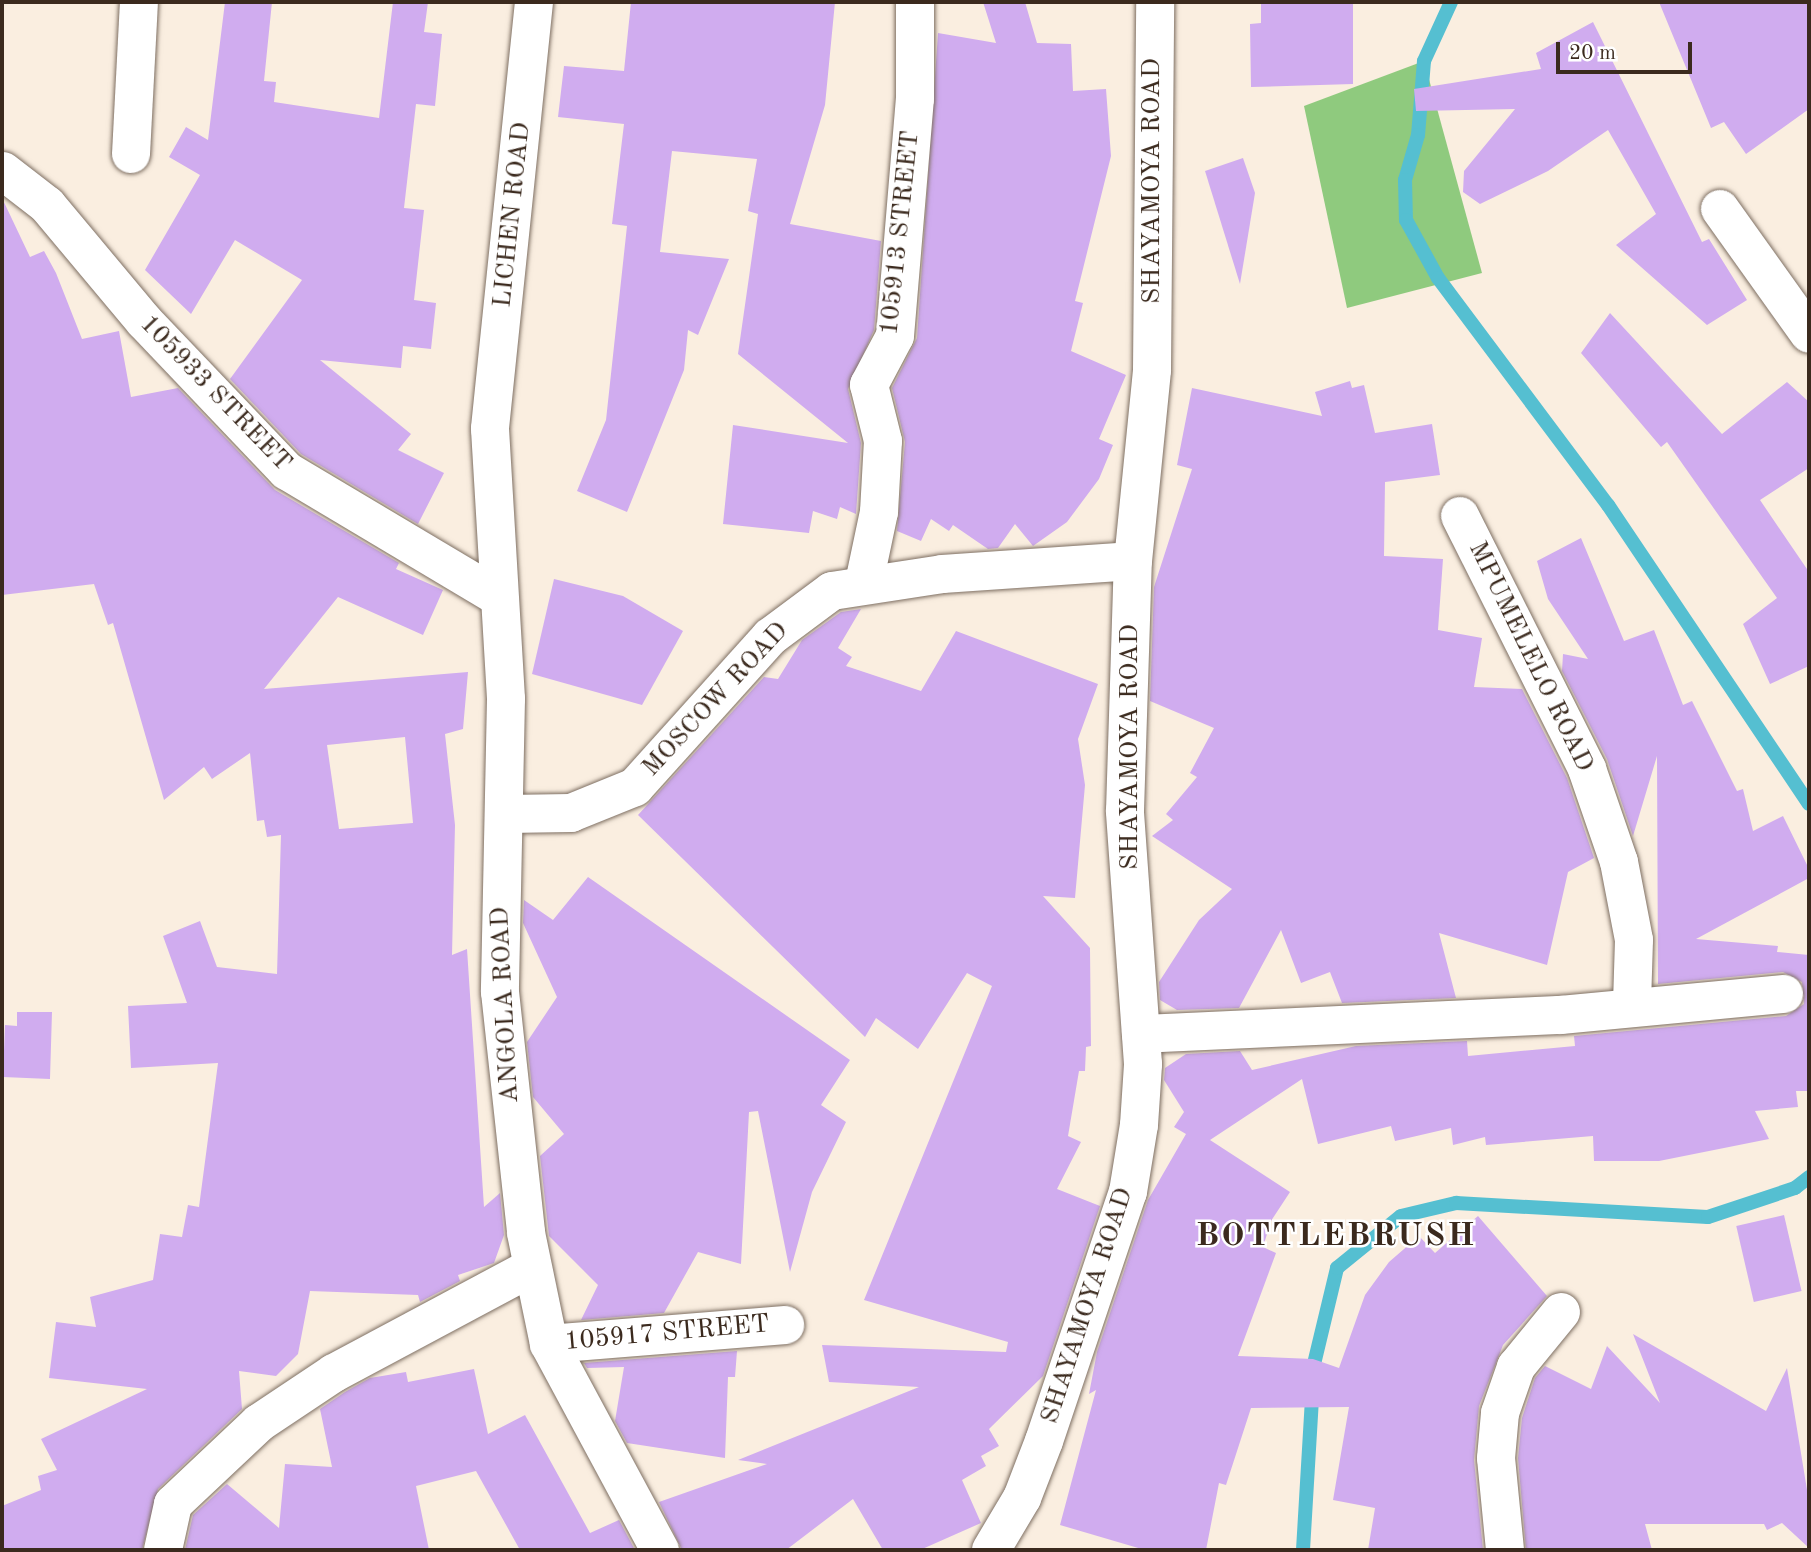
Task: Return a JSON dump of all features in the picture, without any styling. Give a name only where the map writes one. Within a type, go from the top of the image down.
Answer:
[{"type":"street","points":[[131,154],[139,2]]},
{"type":"street","name":"LICHEN ROAD","points":[[490,429],[534,2]]},
{"type":"street","name":"105913 STREET","points":[[864,583],[879,512],[883,441],[869,386],[896,323],[915,99],[915,2]]},
{"type":"street","name":"SHAYAMOYA ROAD","points":[[991,1550],[1027,1487],[1128,1192],[1139,1125],[1141,1034],[1125,811],[1133,561],[1152,370],[1155,2]]},
{"type":"street","name":"105933 STREET","points":[[3,171],[47,205],[144,321],[287,471],[498,597]]},
{"type":"street","points":[[1720,209],[1809,334]]},
{"type":"street","name":"ANGOLA ROAD","points":[[490,429],[506,814],[500,992],[531,1268],[549,1344],[660,1550]]},
{"type":"street","name":"MPUMELELO ROAD","points":[[1460,516],[1587,769],[1619,862],[1633,940],[1632,1005]]},
{"type":"street","name":"MOSCOW ROAD","points":[[506,814],[571,813],[635,787],[797,612],[832,591],[864,583],[1133,561]]},
{"type":"street","points":[[1141,1034],[1561,1014],[1632,1005],[1784,994]]},
{"type":"street","points":[[163,1550],[173,1504],[259,1423],[334,1373],[531,1268]]},
{"type":"street","points":[[1505,1550],[1496,1458],[1500,1413],[1516,1367],[1561,1312]]},
{"type":"street","name":"105917 STREET","points":[[549,1344],[785,1325]]},
{"type":"green space","points":[[1424,61],[1482,273],[1347,308],[1304,106]]},
{"type":"building","points":[[225,2],[272,2],[264,81],[276,82],[274,102],[379,118],[393,2],[428,2],[424,32],[442,34],[435,106],[416,104],[404,208],[424,210],[414,300],[436,303],[431,349],[403,346],[401,368],[320,360],[411,434],[398,450],[444,473],[418,524],[301,454],[230,379],[302,280],[235,240],[191,314],[145,270],[200,175],[169,157],[186,127],[208,140]]},
{"type":"building","points":[[631,2],[835,2],[825,105],[790,224],[881,241],[874,330],[848,389],[861,443],[856,514],[840,507],[837,519],[813,511],[809,533],[723,524],[733,425],[848,443],[738,354],[758,214],[748,211],[757,159],[672,151],[660,252],[729,259],[698,335],[688,330],[684,370],[627,512],[577,491],[606,420],[627,226],[612,224],[624,124],[558,117],[564,66],[624,71]]},
{"type":"building","points":[[983,2],[1025,2],[1037,43],[1071,44],[1073,91],[1106,89],[1111,156],[1075,301],[1083,303],[1071,351],[1126,375],[1099,439],[1113,445],[1099,479],[1067,522],[1033,546],[1015,524],[998,548],[988,549],[953,525],[949,531],[931,519],[921,541],[897,531],[905,442],[892,388],[917,338],[938,33],[996,43]]},
{"type":"building","points":[[1261,2],[1353,2],[1353,84],[1251,87],[1250,24],[1261,23]]},
{"type":"building","points":[[1659,2],[1809,2],[1809,109],[1746,154],[1724,122],[1711,128]]},
{"type":"building","points":[[1593,22],[1702,242],[1709,239],[1747,300],[1707,325],[1616,245],[1656,214],[1608,130],[1548,171],[1480,204],[1463,192],[1464,171],[1515,109],[1416,111],[1414,89],[1541,69],[1536,53]]},
{"type":"building","points":[[1243,158],[1255,193],[1240,284],[1205,171]]},
{"type":"building","points":[[2,198],[30,257],[44,251],[56,273],[82,339],[119,331],[131,397],[178,388],[275,490],[399,563],[396,569],[443,590],[423,635],[338,597],[264,689],[468,672],[463,729],[445,734],[455,825],[452,955],[467,949],[484,1207],[500,1193],[504,1235],[494,1263],[458,1275],[460,1281],[420,1302],[418,1295],[310,1291],[298,1354],[276,1376],[239,1371],[242,1409],[158,1489],[142,1550],[2,1550],[2,1506],[41,1490],[38,1476],[57,1470],[41,1439],[147,1389],[49,1378],[56,1322],[96,1327],[90,1297],[153,1280],[160,1234],[182,1237],[188,1205],[199,1207],[218,1063],[131,1068],[128,1006],[187,1003],[163,936],[200,921],[217,967],[277,974],[281,835],[267,837],[264,820],[257,821],[250,753],[212,779],[204,767],[164,800],[113,623],[108,625],[94,584],[2,595]],"holes":[[[405,737],[413,823],[339,829],[327,745]]]},
{"type":"building","points":[[1610,313],[1722,434],[1787,382],[1809,402],[1809,468],[1760,500],[1809,572],[1809,666],[1770,684],[1743,624],[1777,598],[1667,442],[1661,447],[1581,353]]},
{"type":"building","points":[[1350,381],[1352,388],[1364,385],[1375,433],[1432,424],[1440,475],[1385,482],[1384,556],[1443,559],[1438,630],[1482,638],[1474,687],[1522,689],[1567,778],[1594,858],[1568,872],[1547,965],[1439,933],[1456,998],[1342,1003],[1330,972],[1301,983],[1281,930],[1239,1008],[1177,1010],[1160,1000],[1159,982],[1199,920],[1232,889],[1152,836],[1173,820],[1166,814],[1197,777],[1190,773],[1214,728],[1150,701],[1154,587],[1192,469],[1177,465],[1192,388],[1322,416],[1315,392]]},
{"type":"building","points":[[1581,538],[1624,641],[1654,630],[1683,705],[1692,701],[1737,791],[1743,789],[1753,831],[1783,816],[1809,869],[1809,878],[1696,939],[1778,946],[1777,952],[1809,955],[1809,1091],[1796,1091],[1798,1107],[1755,1111],[1769,1139],[1659,1161],[1594,1161],[1593,1136],[1486,1145],[1485,1137],[1453,1145],[1451,1128],[1395,1141],[1391,1126],[1318,1144],[1302,1079],[1210,1140],[1290,1192],[1271,1221],[1263,1247],[1276,1253],[1238,1356],[1313,1359],[1339,1368],[1365,1295],[1389,1262],[1419,1236],[1435,1253],[1478,1216],[1547,1296],[1503,1345],[1479,1406],[1474,1460],[1483,1550],[1368,1550],[1375,1508],[1333,1500],[1349,1407],[1251,1408],[1226,1485],[1219,1483],[1206,1550],[1145,1550],[1060,1525],[1096,1390],[1089,1394],[1097,1352],[1148,1200],[1186,1134],[1174,1127],[1184,1112],[1164,1080],[1165,1068],[1186,1054],[1240,1051],[1252,1070],[1356,1046],[1467,1041],[1468,1056],[1575,1046],[1574,1036],[1786,1016],[1804,1004],[1802,982],[1783,972],[1658,984],[1657,756],[1633,836],[1607,759],[1562,671],[1563,654],[1588,659],[1548,599],[1537,561]]},
{"type":"building","points":[[554,579],[623,596],[683,631],[642,705],[532,674]]},
{"type":"building","points":[[861,609],[838,648],[852,657],[846,666],[921,691],[956,631],[1098,684],[1078,739],[1085,785],[1075,898],[1043,896],[1090,948],[1091,1046],[1086,1047],[1085,1071],[1079,1071],[1068,1136],[1081,1142],[1057,1189],[1100,1206],[1043,1376],[989,1429],[999,1446],[981,1456],[986,1466],[962,1480],[981,1523],[920,1550],[883,1550],[853,1499],[786,1550],[682,1550],[659,1502],[767,1464],[738,1460],[919,1387],[829,1382],[822,1345],[1006,1352],[1008,1342],[864,1300],[992,986],[967,973],[918,1049],[876,1018],[865,1037],[638,815],[764,677],[778,679],[802,640],[841,612]]},
{"type":"building","points":[[588,877],[850,1060],[821,1105],[846,1122],[812,1192],[790,1272],[758,1111],[749,1112],[741,1264],[698,1252],[664,1313],[581,1320],[598,1285],[549,1236],[540,1156],[564,1134],[533,1097],[527,1042],[557,997],[523,923],[524,900],[553,920]]},
{"type":"building","points":[[17,1012],[52,1012],[50,1079],[3,1077],[5,1025],[17,1026]]},
{"type":"building","points":[[1784,1215],[1802,1291],[1754,1302],[1736,1226]]},
{"type":"building","points":[[1633,1334],[1766,1411],[1787,1368],[1809,1502],[1809,1548],[1782,1523],[1767,1530],[1764,1524],[1645,1524],[1652,1550],[1526,1550],[1518,1458],[1522,1418],[1535,1378],[1545,1366],[1591,1389],[1607,1346],[1660,1403]]},
{"type":"building","points":[[737,1351],[735,1377],[728,1377],[725,1458],[627,1443],[615,1421],[624,1367],[587,1368],[584,1363]]},
{"type":"building","points":[[474,1369],[488,1434],[525,1415],[590,1533],[619,1520],[635,1550],[520,1550],[476,1471],[416,1486],[429,1550],[185,1550],[193,1515],[227,1484],[279,1528],[285,1464],[332,1467],[320,1409],[345,1392],[370,1378],[406,1372],[408,1382]]},
{"type":"waterway","points":[[1451,2],[1424,61],[1418,135],[1405,180],[1406,220],[1438,278],[1608,505],[1809,804]]},
{"type":"waterway","points":[[1303,1550],[1314,1364],[1337,1268],[1401,1216],[1456,1203],[1708,1217],[1795,1188],[1809,1177]]},
{"type":"district","name":"BOTTLEBRUSH","points":[[1336,1237]]}]
